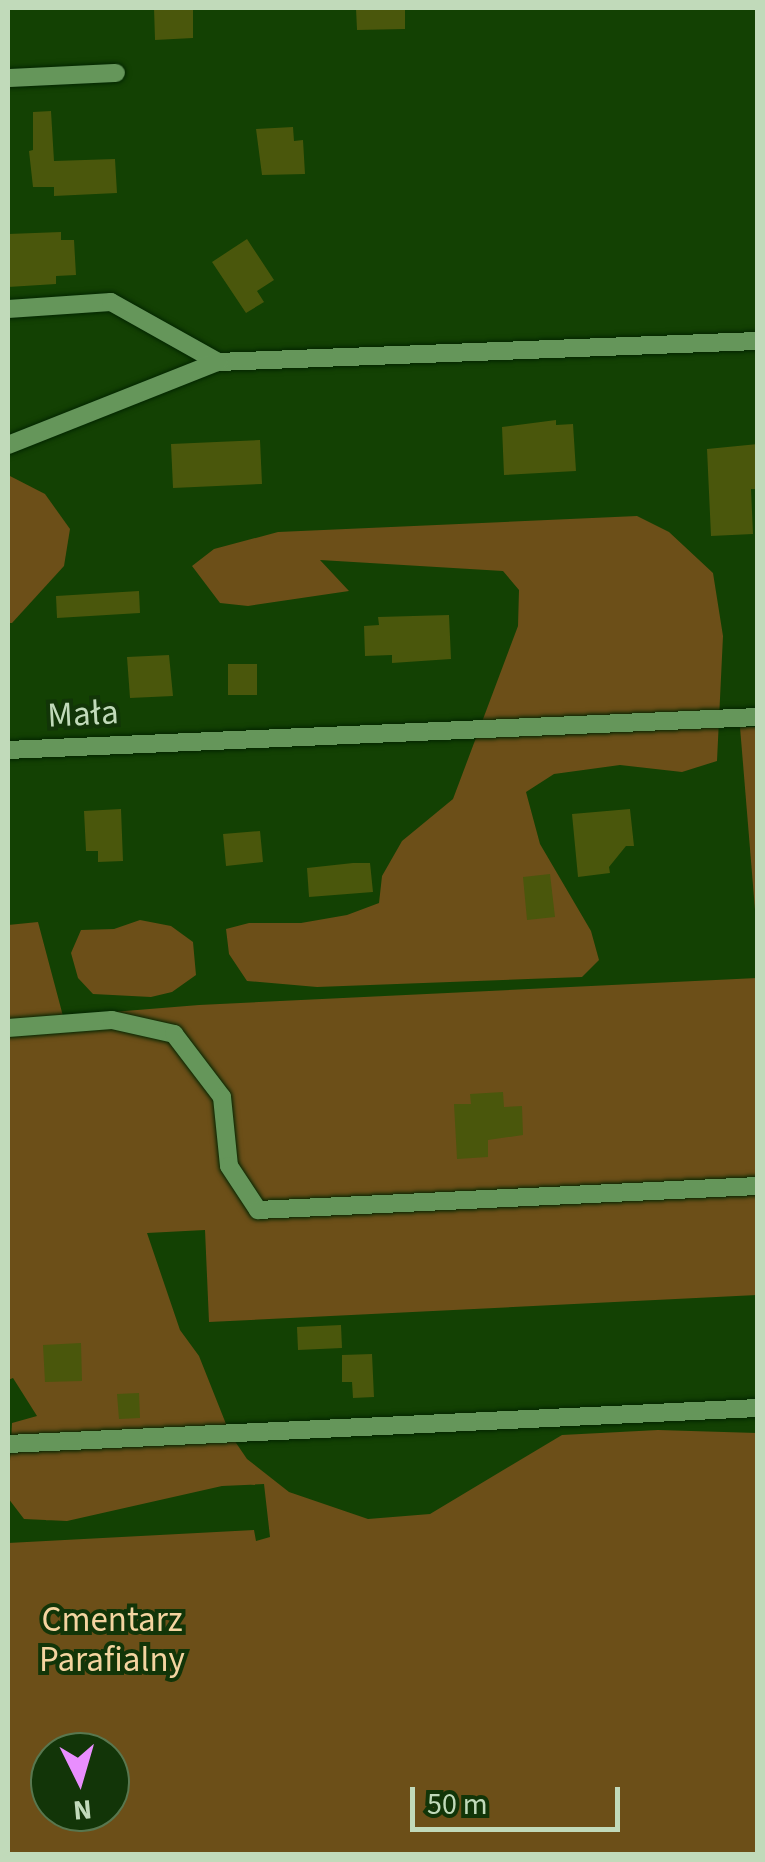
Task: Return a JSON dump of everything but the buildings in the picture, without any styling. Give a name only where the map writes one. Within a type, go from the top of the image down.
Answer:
[{"type":"street","points":[[8,78],[116,73]]},
{"type":"street","points":[[8,308],[112,302],[218,362]]},
{"type":"street","points":[[8,446],[218,362],[758,341]]},
{"type":"street","name":"Mała","points":[[8,750],[758,717]]},
{"type":"street","points":[[8,1028],[112,1020],[174,1034],[222,1097],[229,1166],[258,1210],[758,1186]]},
{"type":"street","points":[[8,1444],[758,1408]]},
{"type":"green space","points":[[8,475],[45,494],[70,529],[64,566],[12,623],[8,623]]},
{"type":"green space","points":[[637,516],[669,532],[713,573],[723,636],[717,761],[682,772],[620,765],[554,774],[526,792],[540,844],[591,931],[599,960],[582,977],[317,987],[247,981],[229,954],[226,929],[249,923],[301,923],[347,915],[379,903],[382,876],[402,841],[453,799],[518,626],[519,590],[503,571],[320,560],[349,591],[248,606],[220,603],[192,566],[214,549],[278,532]]},
{"type":"green space","points":[[740,727],[757,727],[757,934]]},
{"type":"green space","points":[[140,920],[171,926],[193,942],[196,975],[172,992],[151,997],[93,994],[78,978],[71,953],[81,930],[114,929]]},
{"type":"green space","name":"Cmentarz Parafialny","points":[[38,922],[63,1016],[199,1005],[757,978],[757,1295],[209,1322],[205,1230],[147,1233],[180,1330],[199,1356],[230,1434],[247,1459],[289,1492],[368,1519],[430,1514],[562,1435],[658,1430],[757,1433],[757,1854],[8,1854],[8,1543],[254,1530],[256,1541],[270,1537],[264,1484],[222,1486],[67,1521],[24,1519],[8,1498],[12,1423],[37,1416],[13,1378],[8,1380],[8,925]]}]
